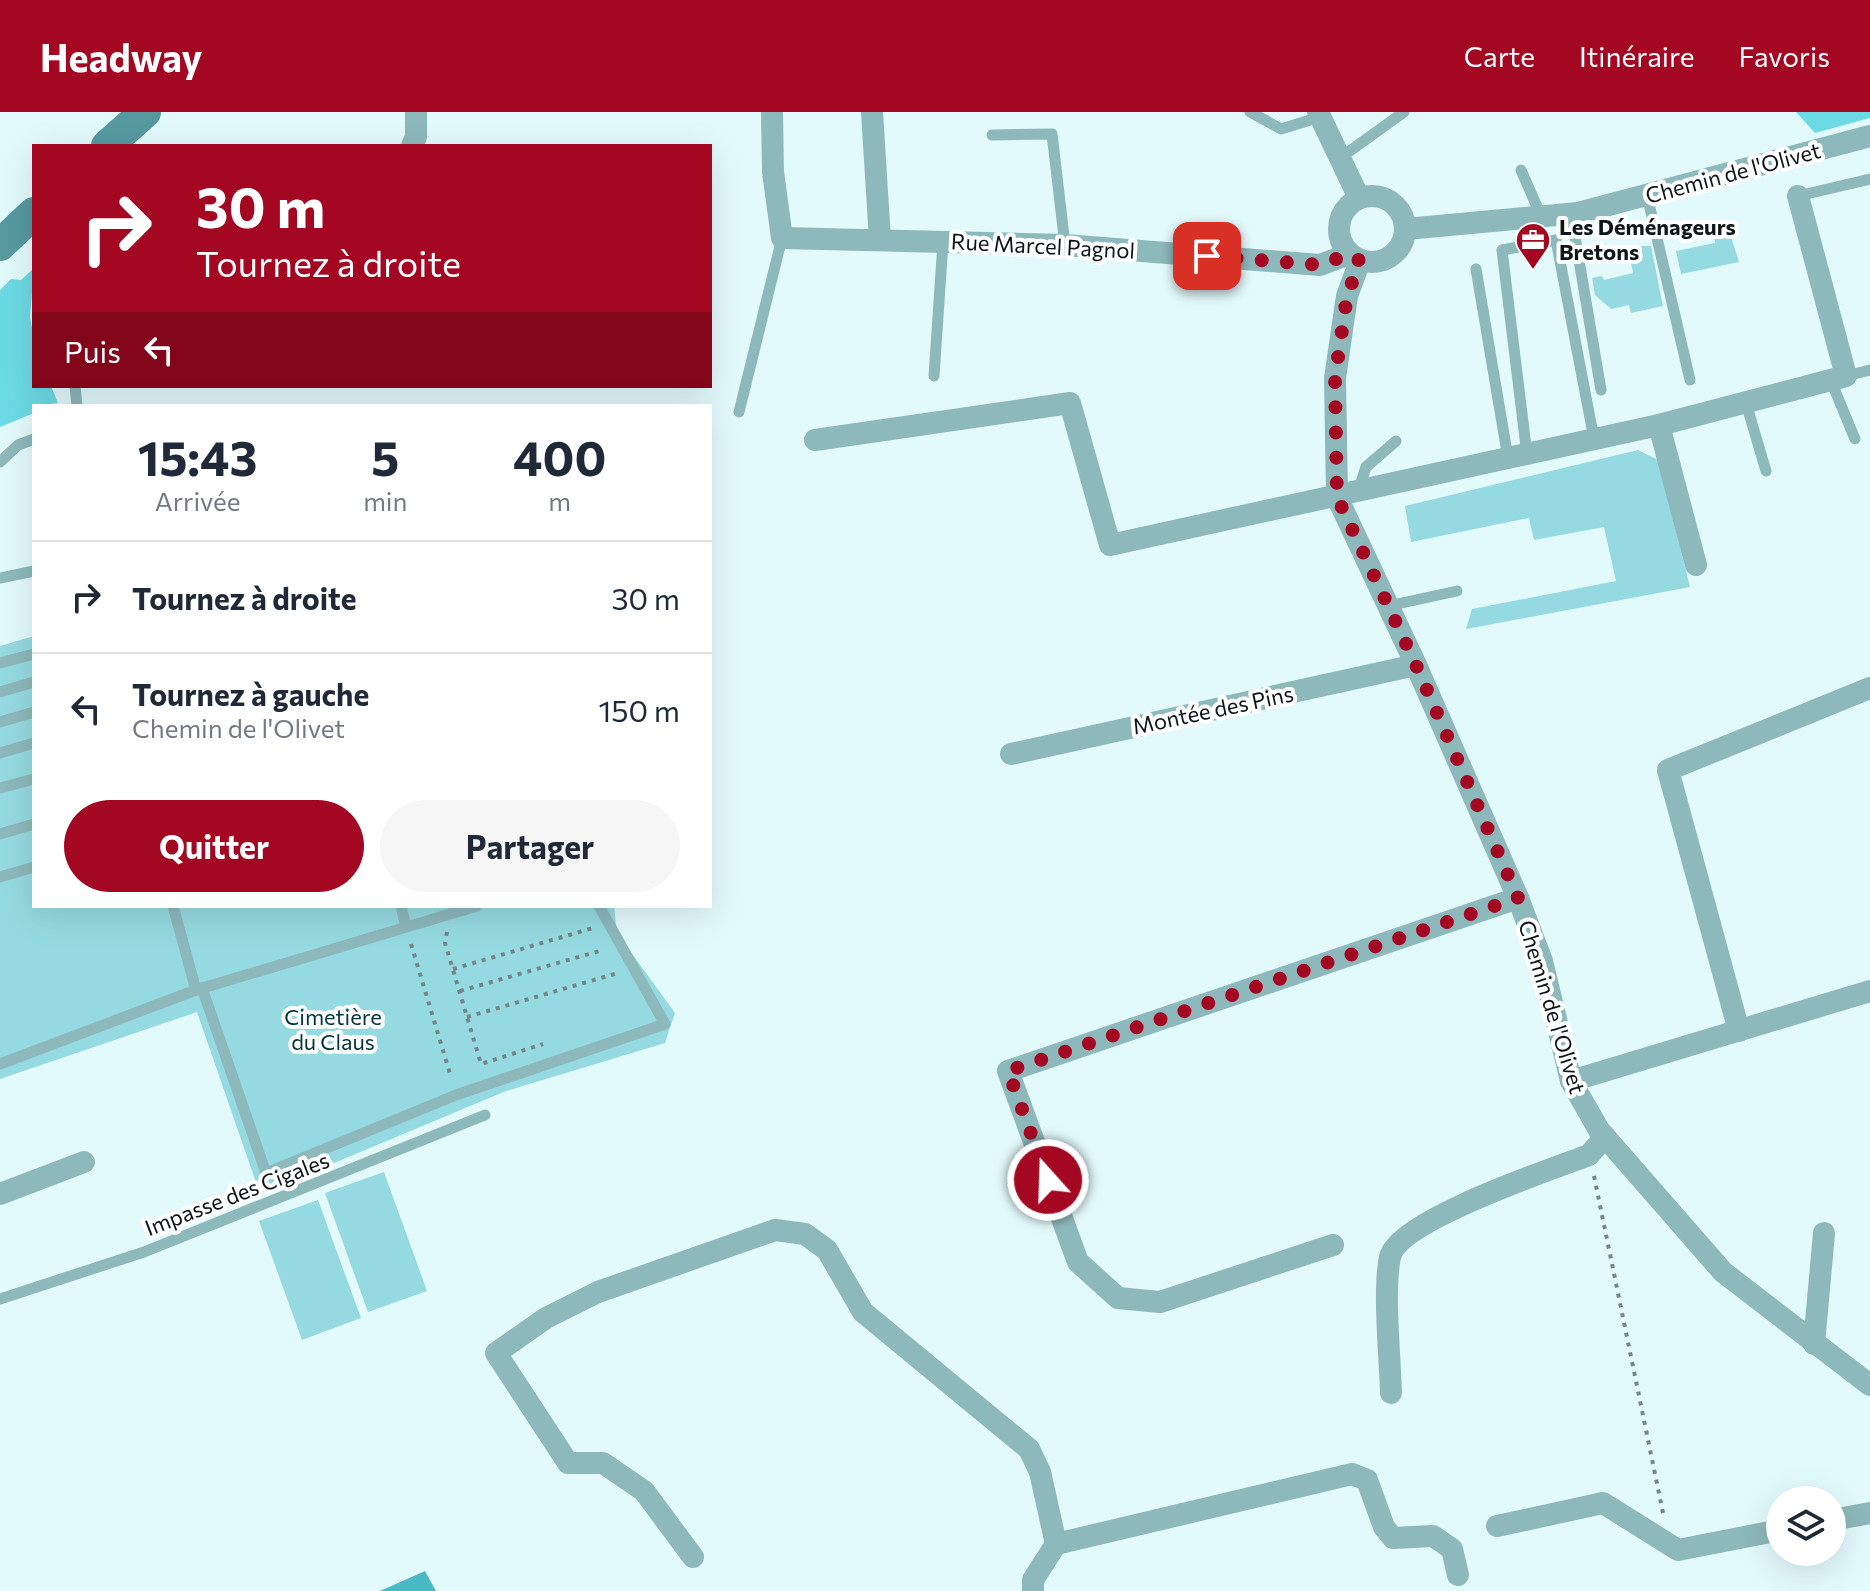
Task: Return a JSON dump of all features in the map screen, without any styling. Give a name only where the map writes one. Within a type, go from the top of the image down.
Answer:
[{"type":"main road","points":[[109,144],[145,112]]},
{"type":"main road","points":[[0,245],[32,215]]},
{"type":"street","points":[[413,144],[416,137],[416,112]]},
{"type":"street","points":[[772,112],[773,172],[782,238]]},
{"type":"street","points":[[872,112],[880,240]]},
{"type":"street","points":[[1319,114],[1359,198]]},
{"type":"street","name":"Chemin de l'Olivet","points":[[1406,229],[1571,213],[1783,161],[1870,136]]},
{"type":"street","points":[[1369,195],[1390,201],[1399,208],[1406,229],[1404,239],[1391,256],[1371,262],[1355,257],[1338,235],[1338,223],[1342,212],[1359,198],[1369,195]]},
{"type":"street","points":[[815,440],[1070,403],[1110,545],[1659,425],[1838,378],[1798,196]]},
{"type":"street","name":"Rue Marcel Pagnol","points":[[782,238],[1065,245],[1320,265],[1355,257]]},
{"type":"street","name":"Chemin de l'Olivet","points":[[1355,257],[1335,378],[1347,495],[1388,606],[1518,898],[1542,961],[1571,1081],[1605,1137],[1723,1272],[1870,1385]]},
{"type":"street","points":[[1659,425],[1696,565]]},
{"type":"street","name":"Montée des Pins","points":[[1011,754],[1416,665]]},
{"type":"street","points":[[1739,1031],[1668,770],[1870,688]]},
{"type":"street","points":[[1333,1245],[1160,1302],[1118,1298],[1078,1262],[1008,1071],[1518,898]]},
{"type":"street","points":[[1571,1081],[1870,991]]},
{"type":"street","points":[[1391,1393],[1390,1255],[1407,1234],[1447,1211],[1589,1155],[1605,1137]]},
{"type":"street","points":[[0,1194],[84,1162]]},
{"type":"street","points":[[693,1557],[644,1491],[603,1463],[568,1463],[496,1353],[546,1318],[598,1292],[775,1230],[805,1234],[827,1250],[863,1312],[1029,1449],[1040,1472],[1056,1544]]},
{"type":"street","points":[[1814,1344],[1824,1233]]},
{"type":"street","points":[[1033,1591],[1033,1580],[1056,1544],[1352,1474],[1367,1480],[1384,1527],[1393,1538],[1433,1536],[1452,1549],[1458,1575]]},
{"type":"street","points":[[1497,1526],[1603,1503],[1678,1550],[1766,1533]]},
{"type":"street","points":[[1846,1517],[1870,1513]]},
{"type":"lane","points":[[1250,112],[1281,129],[1319,114]]},
{"type":"lane","points":[[1340,158],[1404,112]]},
{"type":"lane","points":[[992,135],[1052,134],[1065,245]]},
{"type":"lane","points":[[1521,170],[1541,216]]},
{"type":"lane","points":[[1798,196],[1870,179]]},
{"type":"lane","points":[[1647,195],[1690,380]]},
{"type":"lane","points":[[1571,213],[1601,390]]},
{"type":"lane","points":[[739,412],[782,238]]},
{"type":"lane","points":[[1517,457],[1502,250],[1556,240],[1594,439]]},
{"type":"lane","points":[[934,376],[943,242]]},
{"type":"lane","points":[[1476,269],[1517,457]]},
{"type":"lane","points":[[1855,439],[1838,378],[1870,370]]},
{"type":"lane","points":[[1746,403],[1766,471]]},
{"type":"lane","points":[[0,462],[18,445],[32,440]]},
{"type":"lane","points":[[1347,495],[1366,467],[1396,441]]},
{"type":"lane","points":[[0,578],[32,571]]},
{"type":"lane","points":[[1388,606],[1457,591]]},
{"type":"lane","points":[[0,663],[32,655]]},
{"type":"lane","points":[[0,692],[32,683]]},
{"type":"lane","points":[[0,722],[32,713]]},
{"type":"lane","points":[[0,753],[32,744]]},
{"type":"lane","points":[[0,788],[32,780]]},
{"type":"lane","points":[[0,834],[32,825]]},
{"type":"lane","points":[[0,877],[32,868]]},
{"type":"lane","points":[[174,908],[199,989],[266,1173],[456,1095],[665,1024],[600,908]]},
{"type":"lane","points":[[401,908],[406,927]]},
{"type":"lane","points":[[0,1064],[199,989],[470,908]]},
{"type":"lane","name":"Impasse des Cigales","points":[[0,1299],[144,1252],[485,1115]]},
{"type":"path","points":[[453,969],[609,924]]},
{"type":"path","points":[[406,927],[456,1095]]},
{"type":"path","points":[[448,929],[445,943],[481,1064],[554,1041]]},
{"type":"path","points":[[460,991],[621,945]]},
{"type":"path","points":[[467,1017],[634,968]]},
{"type":"path","points":[[1589,1155],[1667,1534],[1678,1550]]},
{"type":"green space","points":[[1729,230],[1739,262],[1681,274],[1676,251],[1715,243],[1714,234]]},
{"type":"green space","points":[[1641,246],[1651,246],[1663,306],[1631,313],[1629,305],[1611,309],[1595,295],[1592,278],[1602,276],[1604,280],[1633,273],[1630,257],[1642,252]]},
{"type":"green space","points":[[1638,450],[1658,460],[1690,587],[1466,629],[1472,609],[1616,581],[1604,527],[1534,540],[1529,518],[1411,542],[1405,506]]},
{"type":"green space","name":"Cimetière du Claus","points":[[32,637],[32,908],[614,908],[617,933],[675,1013],[665,1043],[506,1091],[260,1194],[197,1012],[0,1079],[0,646]]},
{"type":"green space","points":[[384,1172],[427,1291],[368,1312],[325,1193]]},
{"type":"green space","points":[[318,1200],[361,1318],[302,1340],[259,1221]]},
{"type":"shaded area","points":[[1796,112],[1870,112],[1870,118],[1815,133]]},
{"type":"shaded area","points":[[32,270],[32,388],[52,388],[58,403],[32,404],[32,414],[0,427],[0,290],[11,279],[21,280]]},
{"type":"shaded area","points":[[425,1571],[436,1591],[380,1591]]},
{"type":"place","name":"Les Déménageurs Bretons","points":[[1533,271]]},
{"type":"route","points":[[1048,1180],[1008,1071],[1518,898],[1416,665],[1337,497],[1335,378],[1347,296],[1360,261],[1349,254],[1320,265],[1207,256]]}]
